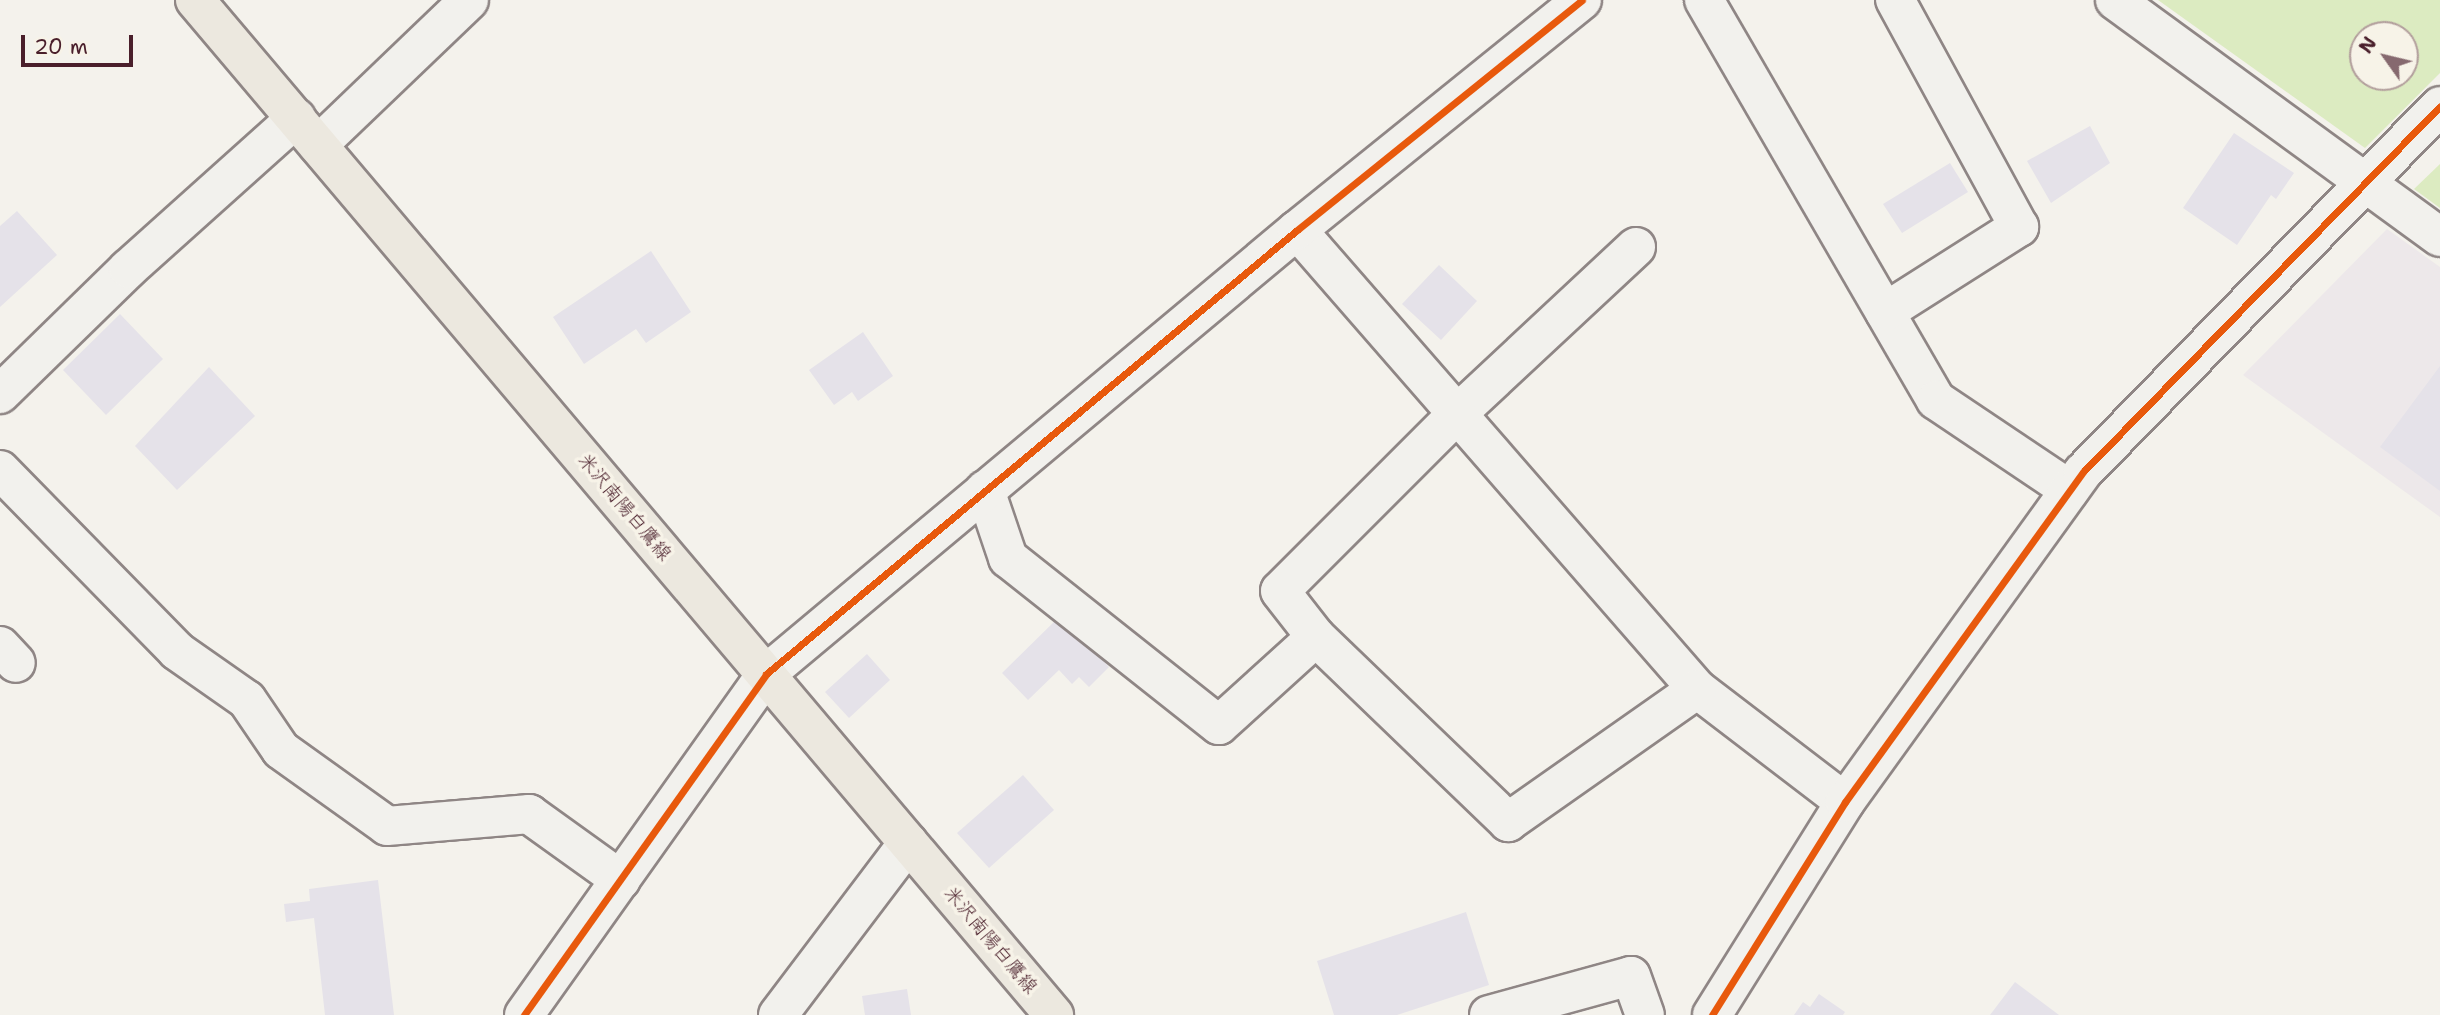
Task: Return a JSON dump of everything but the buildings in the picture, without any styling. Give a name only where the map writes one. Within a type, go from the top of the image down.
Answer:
[{"type":"main road","name":"米沢南陽白鷹線","points":[[195,0],[1054,1015]]},
{"type":"street","points":[[0,394],[128,269],[307,132],[470,0]]},
{"type":"street","points":[[524,1015],[766,674],[1297,230],[1581,0]]},
{"type":"street","points":[[1704,0],[1936,400],[2070,490]]},
{"type":"street","points":[[1885,312],[2019,227],[1895,0]]},
{"type":"street","points":[[2115,0],[2440,237]]},
{"type":"street","points":[[1712,1015],[1845,802],[2070,490],[2440,106]]},
{"type":"street","points":[[1297,230],[1697,689],[1845,802]]},
{"type":"street","points":[[1636,247],[1457,414],[1280,591],[1316,637],[1508,822],[1697,689]]},
{"type":"street","points":[[0,470],[177,652],[247,700],[281,750],[387,826],[529,814],[621,880]]},
{"type":"street","points":[[985,490],[1008,558],[1219,725],[1316,637]]},
{"type":"street","points":[[778,1015],[908,843]]},
{"type":"street","points":[[1489,1015],[1631,976],[1645,1015]]},
{"type":"shaded area","points":[[2387,229],[2440,267],[2440,517],[2243,375]]},
{"type":"green space","points":[[2158,0],[2440,0],[2440,73],[2365,148]]},
{"type":"green space","points":[[2440,164],[2440,208],[2414,189]]},
{"type":"cycle path","points":[[524,1015],[766,674],[1297,230],[1582,0]]},
{"type":"cycle path","points":[[1712,1015],[1845,802],[2083,472],[2440,106]]}]
